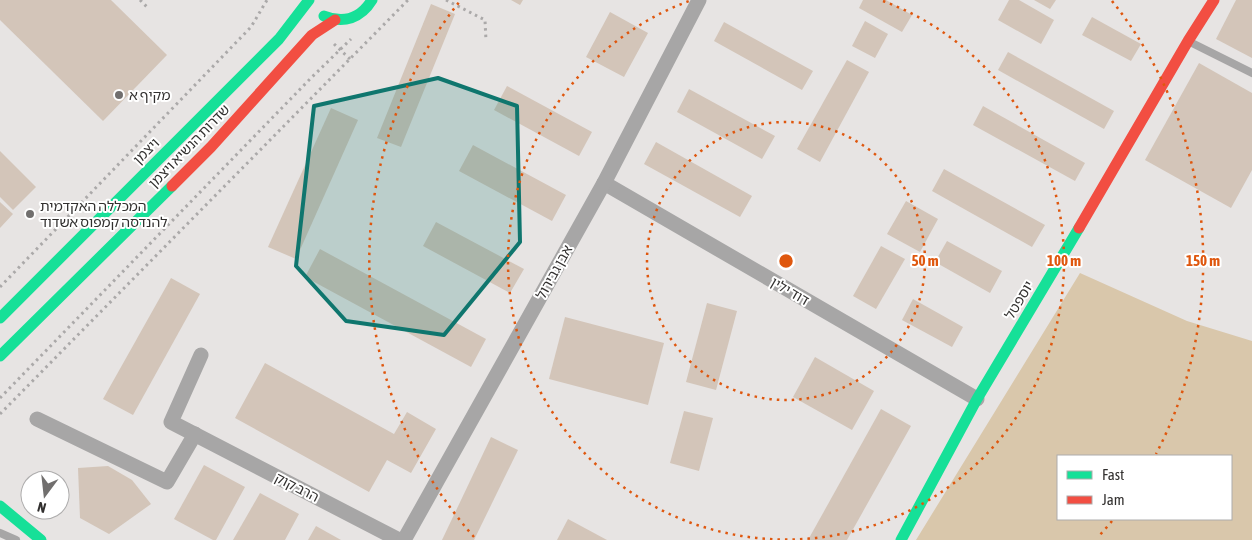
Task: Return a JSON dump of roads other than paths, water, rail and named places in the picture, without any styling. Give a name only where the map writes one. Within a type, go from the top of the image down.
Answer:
[{"type":"street","points":[[309,0],[320,13],[335,20],[345,21],[362,13],[372,0]]},
{"type":"street","name":"ויצמן","points":[[0,318],[279,39],[309,0]]},
{"type":"street","name":"אבן גבירול","points":[[404,540],[604,183],[699,0]]},
{"type":"street","name":"יוספטל","points":[[900,540],[977,399],[1214,0]]},
{"type":"street","name":"שדרות הנשיא ויצמן","points":[[0,356],[211,147],[306,41],[319,29],[335,20]]},
{"type":"street","name":"דוד ילין","points":[[604,183],[977,399]]},
{"type":"street","name":"הרב קוק","points":[[201,355],[171,422],[399,540]]},
{"type":"street","points":[[36,419],[167,482],[195,434]]},
{"type":"street","points":[[0,506],[41,540]]},
{"type":"lane","points":[[1188,41],[1252,73]]},
{"type":"lane","points":[[0,533],[16,540]]},
{"type":"place","name":"מקיף א","points":[[119,95]]},
{"type":"place","name":"המכללה האקדמית להנדסה קמפוס אשדוד","points":[[30,214]]}]
